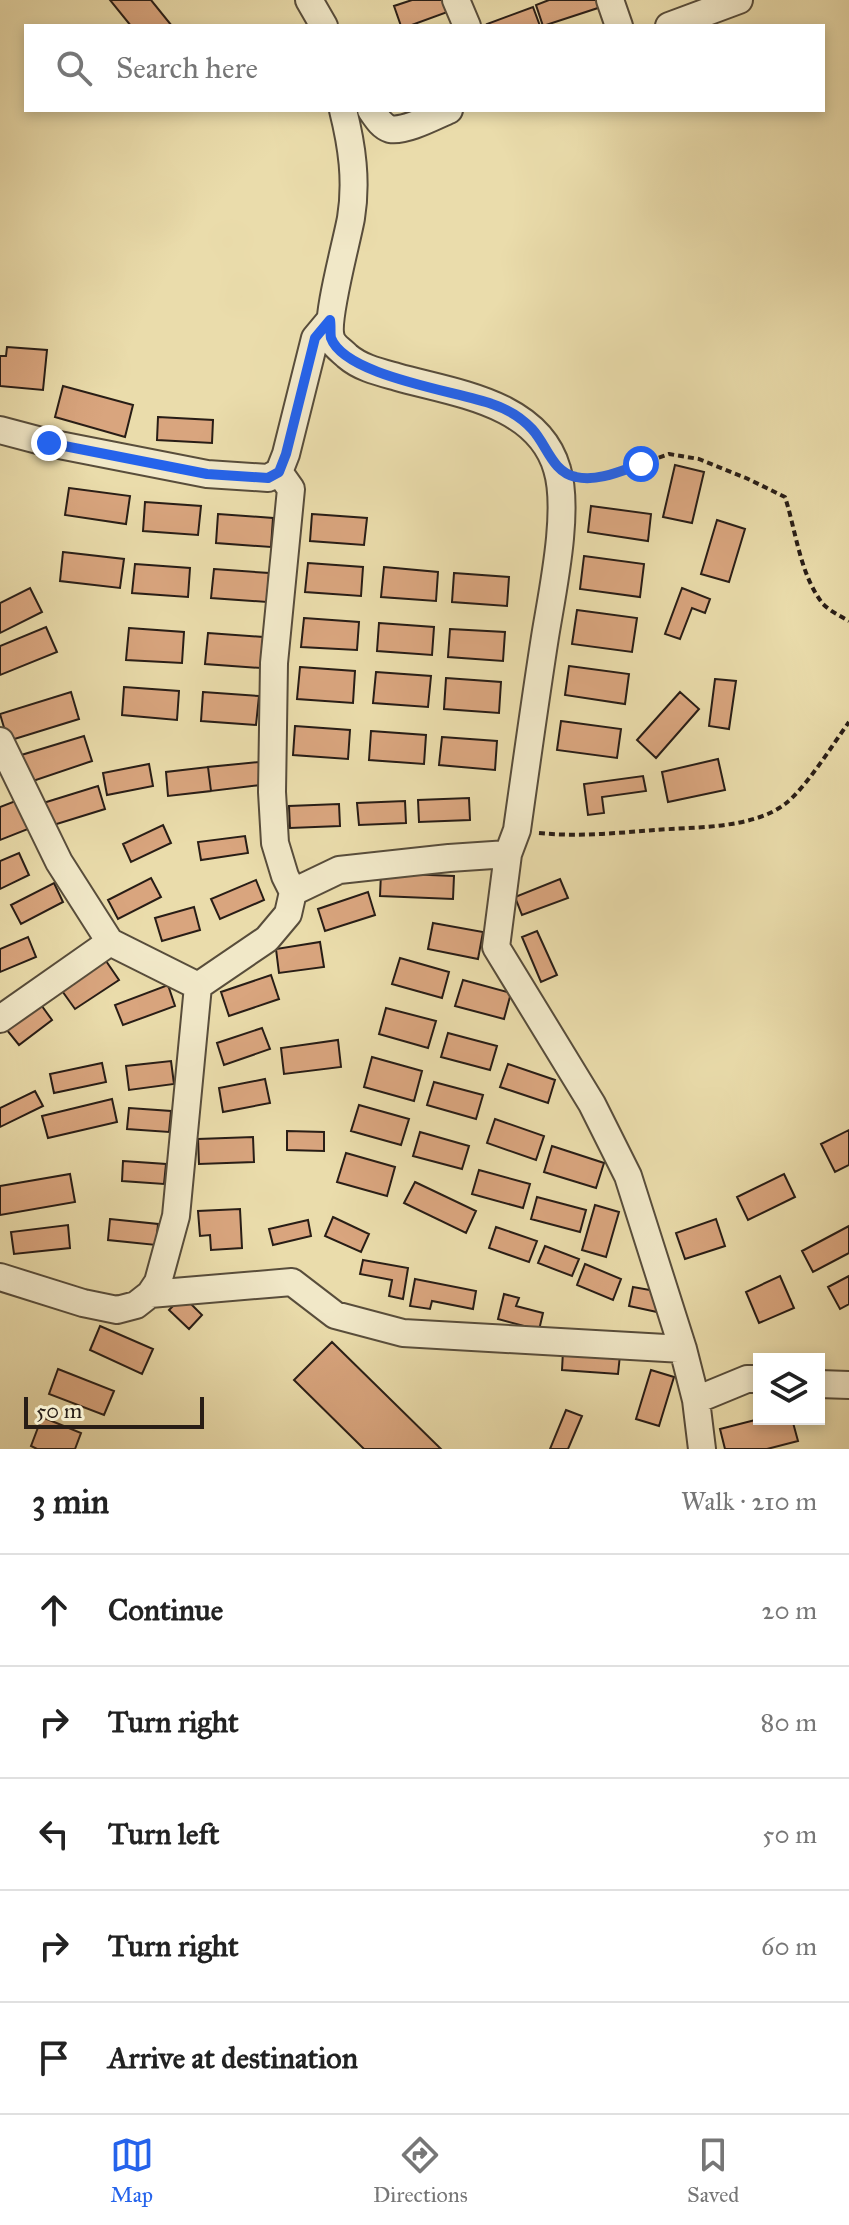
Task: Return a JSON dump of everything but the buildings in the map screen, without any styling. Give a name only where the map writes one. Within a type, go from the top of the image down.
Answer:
[{"type":"street","points":[[298,0],[308,24]]},
{"type":"street","points":[[309,0],[323,24]]},
{"type":"street","points":[[456,0],[466,24]]},
{"type":"street","points":[[610,0],[618,24]]},
{"type":"street","points":[[674,24],[739,0]]},
{"type":"street","points":[[343,112],[351,143],[354,183],[351,215],[330,320],[331,338],[353,361],[372,370],[490,403],[515,414],[539,438],[557,468],[561,499],[558,553],[496,947],[592,1104],[628,1176],[683,1349],[696,1400],[702,1449]]},
{"type":"street","points":[[372,112],[390,129],[406,128],[444,112]]},
{"type":"street","points":[[0,430],[49,443],[207,474],[268,478],[279,472],[315,338],[330,320]]},
{"type":"street","points":[[198,986],[267,939],[288,914],[293,892],[275,843],[272,792],[274,663],[291,489],[279,472]]},
{"type":"street","points":[[0,741],[59,862],[110,942],[198,986]]},
{"type":"street","points":[[293,892],[339,870],[449,858],[512,842]]},
{"type":"street","points":[[0,1019],[110,942]]},
{"type":"street","points":[[0,1277],[83,1303],[117,1310],[136,1305],[150,1294],[158,1282],[176,1216],[198,986]]},
{"type":"street","points":[[150,1294],[292,1282],[335,1315],[403,1333],[683,1349]]},
{"type":"street","points":[[696,1400],[753,1379]]},
{"type":"street","points":[[825,1384],[849,1385]]},
{"type":"path","points":[[557,468],[576,477],[607,476],[669,454],[699,459],[771,489],[785,497],[813,587],[824,605],[849,621]]},
{"type":"path","points":[[512,842],[543,834],[611,833],[733,823],[759,817],[784,804],[849,722]]},
{"type":"route","points":[[49,443],[207,474],[268,478],[279,472],[315,338],[330,320],[331,338],[353,361],[372,370],[490,403],[515,414],[547,448],[557,468],[576,477],[607,476],[641,464]]}]
